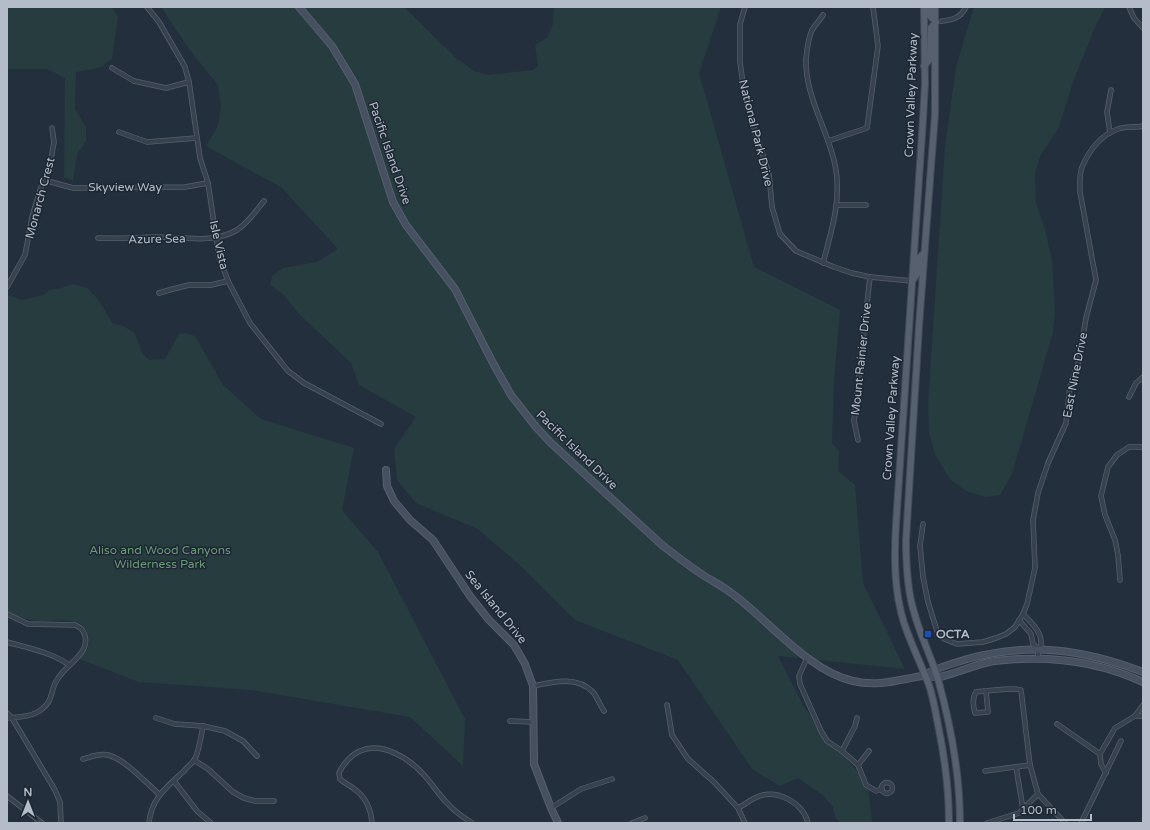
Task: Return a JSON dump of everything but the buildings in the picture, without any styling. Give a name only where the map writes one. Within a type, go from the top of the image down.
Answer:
[{"type":"main road","name":"Pacific Island Drive","points":[[299,7],[332,46],[355,84],[389,190],[399,212],[415,238],[455,289],[497,370],[520,409],[552,443],[662,545],[689,566],[727,590],[750,607],[807,658],[824,670],[844,679],[868,684],[884,683],[924,675]]},
{"type":"main road","name":"Crown Valley Parkway","points":[[924,7],[923,119],[896,524],[895,576],[904,622],[929,686],[935,710],[947,781],[949,823]]},
{"type":"main road","points":[[924,66],[930,59],[931,28],[936,22],[930,16],[929,7]]},
{"type":"main road","name":"Crown Valley Parkway","points":[[935,7],[935,114],[919,326],[906,564],[910,596],[914,613],[937,677],[949,725],[955,756],[960,802],[960,823]]},
{"type":"main road","points":[[919,326],[915,321],[918,291],[912,281],[918,273],[919,258],[924,253]]},
{"type":"main road","name":"Sea Island Drive","points":[[386,470],[387,486],[394,501],[410,520],[433,540],[474,601],[489,620],[514,645],[525,664],[533,686],[534,764],[550,808],[558,823]]},
{"type":"main road","points":[[924,675],[934,669],[995,652],[1020,650],[1088,654],[1143,672]]},
{"type":"main road","points":[[924,675],[937,677],[989,662],[1038,658],[1085,663],[1112,670],[1143,682]]},
{"type":"street","name":"Isle Vista","points":[[147,7],[159,22],[179,54],[185,68],[189,82],[200,158],[208,183],[219,258],[228,281],[250,322],[288,371],[304,383],[381,424]]},
{"type":"street","name":"National Park Drive","points":[[745,7],[740,24],[740,62],[745,99],[769,174],[772,208],[778,230],[794,250],[823,263],[852,273],[870,277],[912,281]]},
{"type":"street","points":[[828,141],[867,128],[878,46],[873,7]]},
{"type":"street","points":[[936,22],[958,18],[966,7]]},
{"type":"street","points":[[1129,7],[1134,18],[1143,28]]},
{"type":"street","points":[[823,15],[813,29],[808,42],[806,70],[813,103],[828,141],[836,169],[838,190],[837,205],[823,263]]},
{"type":"street","points":[[112,68],[134,82],[166,88],[189,82]]},
{"type":"street","points":[[1110,133],[1107,112],[1111,90]]},
{"type":"street","name":"East Nine Drive","points":[[923,524],[920,546],[923,577],[928,602],[938,631],[944,639],[958,644],[984,642],[1006,634],[1015,627],[1027,604],[1035,568],[1034,520],[1038,493],[1048,463],[1066,423],[1070,386],[1078,361],[1086,318],[1096,280],[1080,192],[1082,168],[1100,139],[1118,129],[1143,126]]},
{"type":"street","name":"Monarch Crest","points":[[7,288],[25,255],[32,217],[40,190],[50,165],[54,142],[52,128]]},
{"type":"street","points":[[119,132],[147,142],[197,138]]},
{"type":"street","name":"Skyview Way","points":[[44,180],[73,188],[186,187],[208,183]]},
{"type":"street","name":"Azure Sea","points":[[98,238],[215,238],[237,230],[248,220],[264,201]]},
{"type":"street","points":[[837,205],[866,205]]},
{"type":"street","name":"Mount Rainier Drive","points":[[858,440],[854,422],[870,277]]},
{"type":"street","points":[[160,294],[183,286],[211,285],[228,281]]},
{"type":"street","points":[[1129,397],[1136,383],[1143,377]]},
{"type":"street","points":[[1120,580],[1118,555],[1105,515],[1101,496],[1108,467],[1117,455],[1129,447],[1143,447]]},
{"type":"street","points":[[7,614],[28,624],[75,625],[81,628],[84,632],[86,640],[82,652],[62,672],[55,682],[52,697],[48,704],[36,714],[9,718]]},
{"type":"street","points":[[1023,614],[1033,624],[1038,632],[1041,641],[1038,650],[1038,658]]},
{"type":"street","points":[[1019,620],[1031,634],[1034,644],[1038,650]]},
{"type":"street","points":[[1027,629],[1033,624]]},
{"type":"street","points":[[7,642],[48,654],[69,665]]},
{"type":"street","points":[[807,658],[799,676],[800,684],[820,731],[827,742],[842,751],[858,765],[866,785],[876,791],[882,789]]},
{"type":"street","points":[[533,686],[560,680],[573,682],[584,686],[593,692],[604,711]]},
{"type":"street","points":[[986,691],[988,712],[975,713],[974,696],[976,692],[986,691],[1018,689],[1021,690],[1030,765],[1038,794],[1065,823]]},
{"type":"street","points":[[667,705],[672,735],[688,759],[714,782],[738,808],[745,823]]},
{"type":"street","points":[[1106,773],[1101,764],[1100,754],[1115,728],[1135,716],[1143,705]]},
{"type":"street","points":[[7,713],[55,790],[60,802],[61,823]]},
{"type":"street","points":[[1135,716],[1143,716]]},
{"type":"street","points":[[156,718],[175,724],[204,726],[225,731],[244,742],[257,756]]},
{"type":"street","points":[[842,751],[855,726],[857,718]]},
{"type":"street","points":[[510,720],[534,722]]},
{"type":"street","points":[[1057,724],[1100,754]]},
{"type":"street","points":[[149,823],[153,805],[160,795],[166,787],[174,781],[194,760],[204,726]]},
{"type":"street","points":[[1081,823],[1121,741]]},
{"type":"street","points":[[372,823],[369,808],[364,799],[357,790],[342,781],[339,775],[341,768],[352,756],[363,750],[373,748],[387,750],[415,766],[452,809],[472,823]]},
{"type":"street","points":[[858,765],[869,751]]},
{"type":"street","points":[[83,759],[97,755],[107,755],[117,759],[160,795]]},
{"type":"street","points":[[194,760],[208,769],[233,792],[244,798],[255,801],[274,801]]},
{"type":"street","points":[[985,771],[1030,765]]},
{"type":"street","points":[[1016,767],[1023,809]]},
{"type":"street","points":[[550,808],[581,789],[612,779]]},
{"type":"street","points":[[174,781],[197,811],[211,823]]},
{"type":"street","points":[[738,808],[758,796],[772,794],[786,797],[801,808],[807,817],[808,823]]},
{"type":"street","points":[[987,823],[1020,813],[1038,794]]},
{"type":"street","points":[[7,796],[42,823]]},
{"type":"street","points":[[632,823],[645,818]]},
{"type":"green space","points":[[7,7],[111,7],[118,17],[112,59],[105,63],[103,67],[76,72],[75,109],[86,127],[86,141],[77,154],[73,181],[64,177],[65,79],[47,69],[7,69]]},
{"type":"green space","points":[[161,7],[404,7],[455,57],[474,71],[489,75],[533,70],[538,66],[535,45],[547,38],[553,24],[554,7],[721,7],[699,73],[754,267],[840,310],[834,380],[832,443],[839,451],[838,471],[855,485],[863,583],[905,669],[778,656],[804,707],[868,785],[872,823],[842,823],[836,819],[833,807],[824,796],[798,778],[780,786],[752,769],[678,660],[575,620],[524,569],[478,529],[416,503],[397,480],[394,449],[416,417],[359,385],[351,363],[299,314],[285,296],[270,285],[272,276],[283,268],[317,262],[338,249],[282,188],[206,146],[218,126],[221,105],[217,84],[189,49]]},
{"type":"green space","points":[[974,7],[1105,7],[1095,27],[1073,82],[1059,127],[1040,156],[1035,174],[1036,203],[1045,229],[1052,261],[1055,310],[1053,332],[1012,474],[1000,495],[986,497],[966,491],[950,479],[935,455],[929,431],[928,404],[945,147],[956,67]]},
{"type":"green space","name":"Aliso and Wood Canyons Wilderness Park","points":[[72,284],[88,288],[100,302],[112,323],[123,326],[135,333],[142,353],[149,360],[165,359],[179,334],[186,333],[195,336],[223,385],[261,419],[354,448],[342,510],[378,552],[465,719],[463,766],[410,717],[251,690],[139,682],[79,659],[84,654],[88,646],[86,630],[80,624],[67,621],[37,621],[22,618],[7,612],[7,295],[22,300],[44,295],[49,290]]},
{"type":"place","name":"OCTA","points":[[928,634]]}]
